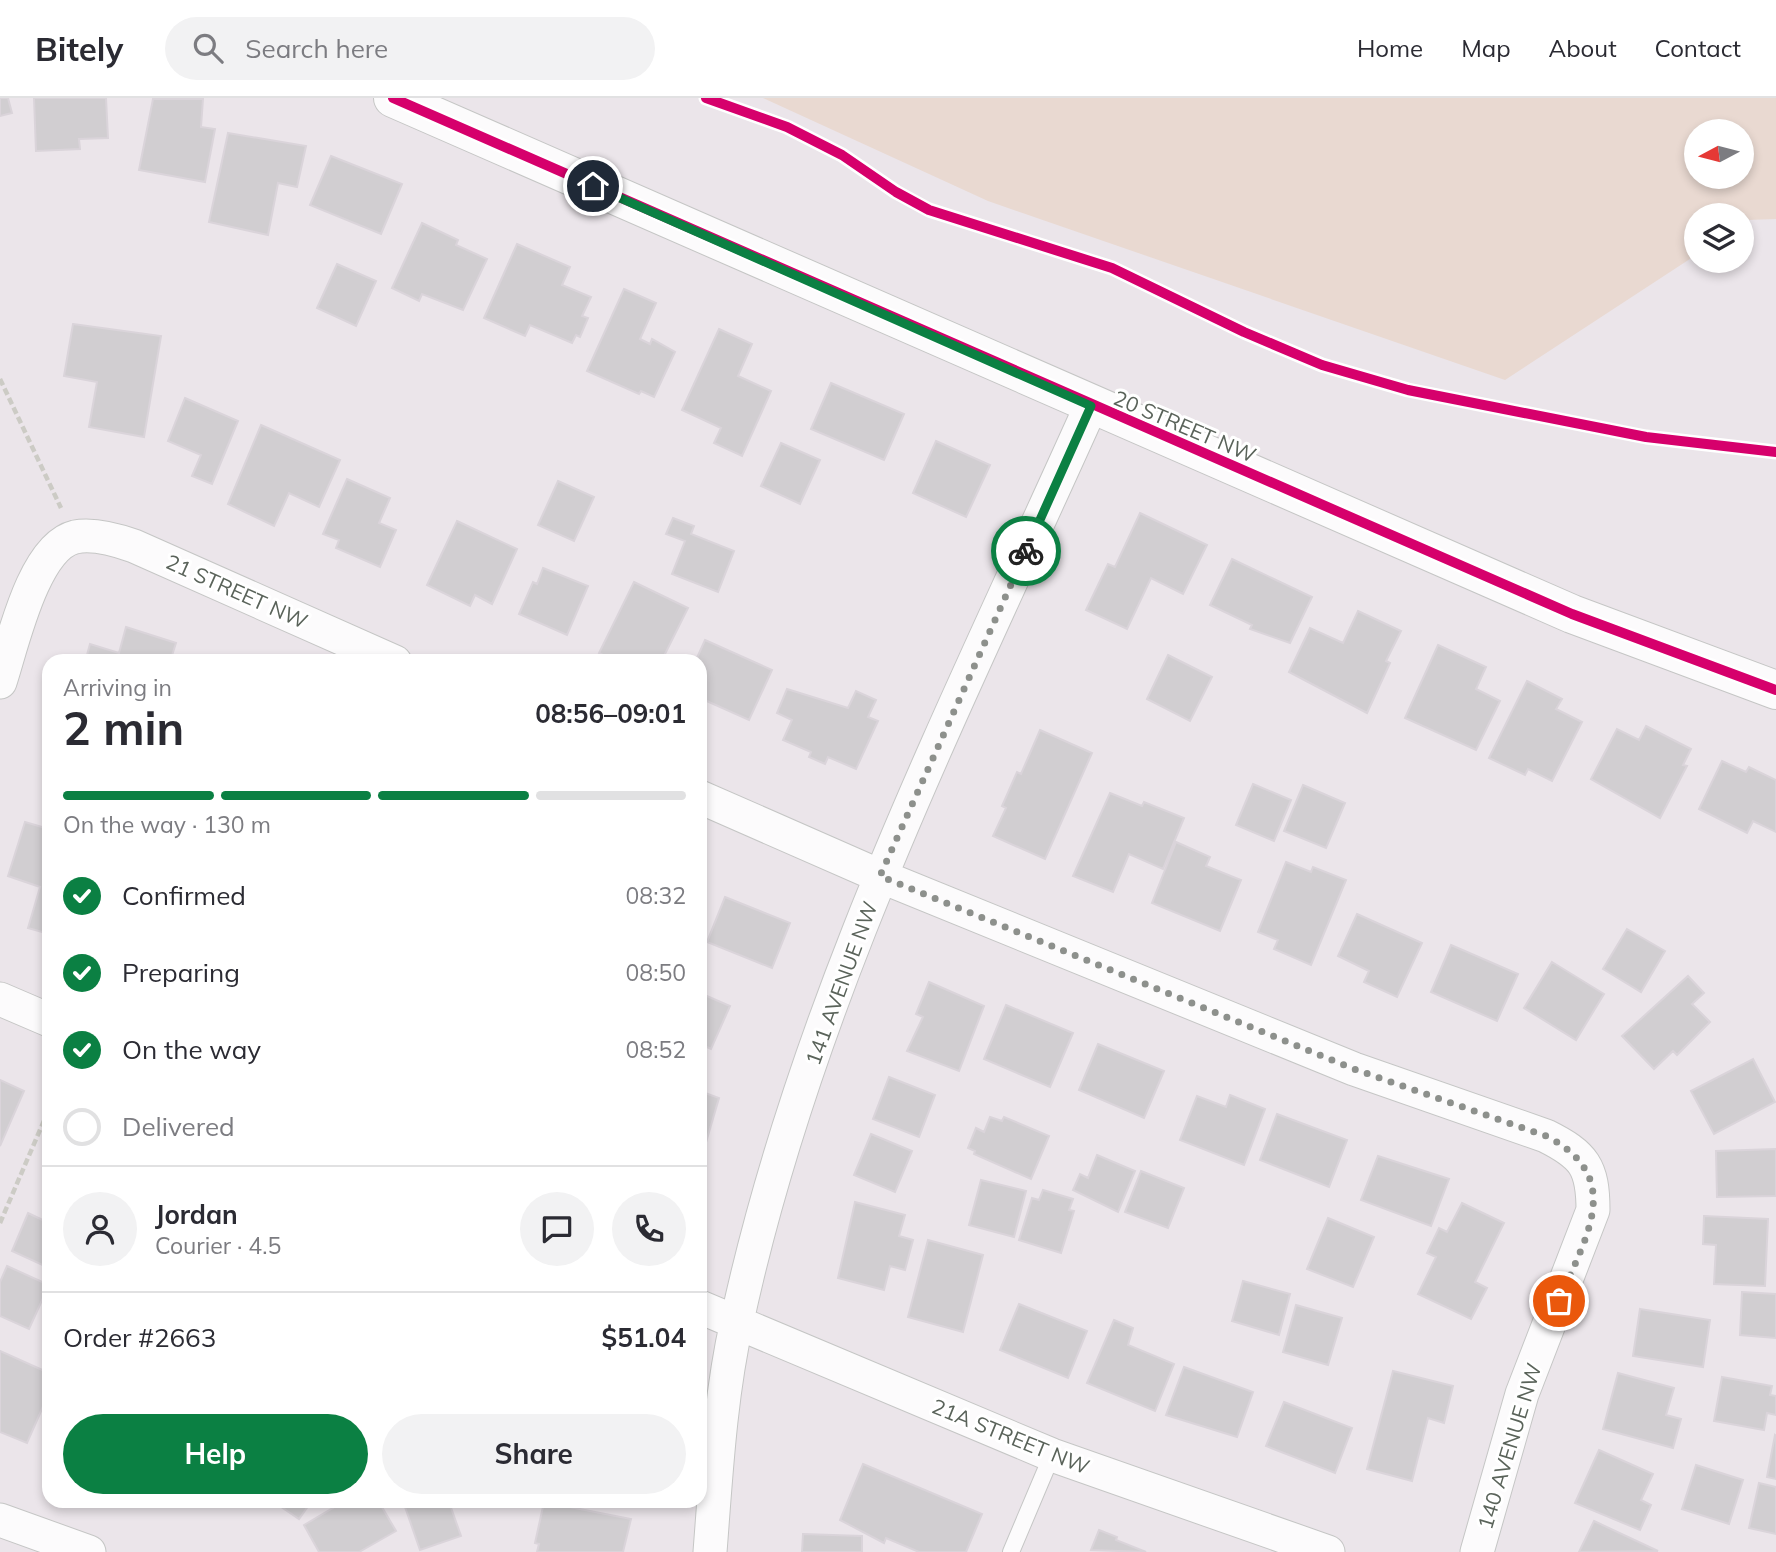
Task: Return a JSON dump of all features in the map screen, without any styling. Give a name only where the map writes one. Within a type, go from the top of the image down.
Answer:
[{"type":"street","name":"20 STREET NW","points":[[393,98],[1091,406],[1572,614],[1776,690]]},
{"type":"street","name":"141 AVENUE NW","points":[[710,1552],[723,1410],[736,1323],[791,1125],[817,1045],[880,876],[1091,406]]},
{"type":"street","name":"21 STREET NW","points":[[74,537],[114,539],[134,546],[377,654]]},
{"type":"street","points":[[0,682],[40,567],[56,549],[74,537]]},
{"type":"street","points":[[707,800],[880,876]]},
{"type":"street","name":"140 AVENUE NW","points":[[880,876],[1354,1069],[1546,1136],[1566,1146],[1583,1163],[1593,1182],[1593,1210],[1587,1232],[1522,1394],[1477,1552]]},
{"type":"street","points":[[0,999],[42,1017]]},
{"type":"street","name":"21A STREET NW","points":[[707,1310],[1052,1455],[1328,1552]]},
{"type":"street","points":[[0,1520],[89,1552]]},
{"type":"lane","points":[[1011,1552],[1052,1455]]},
{"type":"path","points":[[0,379],[74,537]]},
{"type":"path","points":[[0,1223],[42,1125]]},
{"type":"shaded area","points":[[763,98],[1776,98],[1776,219],[1754,220],[1754,203],[1684,203],[1684,263],[1505,380],[988,201]]},
{"type":"building","points":[[0,98],[8,98],[12,113],[0,116]]},
{"type":"building","points":[[34,98],[106,98],[108,138],[79,139],[80,149],[36,151]]},
{"type":"building","points":[[153,99],[203,99],[201,127],[215,129],[205,182],[139,170]]},
{"type":"building","points":[[228,133],[306,146],[297,187],[278,183],[268,235],[209,222]]},
{"type":"building","points":[[331,156],[402,184],[381,234],[310,205]]},
{"type":"building","points":[[422,223],[458,240],[456,245],[487,259],[463,310],[422,294],[419,301],[392,288]]},
{"type":"building","points":[[517,244],[570,267],[562,285],[591,297],[582,316],[588,318],[580,337],[576,335],[572,343],[530,325],[525,336],[484,318]]},
{"type":"building","points":[[337,264],[376,281],[356,326],[317,308]]},
{"type":"building","points":[[624,289],[656,303],[640,339],[650,344],[652,339],[675,352],[654,397],[641,391],[639,394],[587,371]]},
{"type":"building","points":[[73,324],[161,336],[144,437],[89,427],[97,382],[64,376]]},
{"type":"building","points":[[719,329],[752,344],[738,376],[771,391],[742,456],[714,443],[721,428],[682,410]]},
{"type":"building","points":[[831,383],[904,414],[884,460],[811,429]]},
{"type":"building","points":[[185,398],[238,421],[212,484],[192,476],[201,455],[168,441]]},
{"type":"building","points":[[261,425],[340,460],[319,507],[289,493],[274,526],[228,504]]},
{"type":"building","points":[[936,441],[990,465],[966,517],[913,493]]},
{"type":"building","points":[[781,443],[820,460],[800,504],[761,486]]},
{"type":"building","points":[[347,479],[390,498],[379,523],[396,530],[380,567],[336,548],[339,540],[323,534]]},
{"type":"building","points":[[558,481],[594,497],[574,541],[538,525]]},
{"type":"building","points":[[1140,513],[1207,545],[1183,594],[1151,578],[1127,629],[1086,610],[1108,564],[1115,567]]},
{"type":"building","points":[[673,518],[694,526],[691,534],[734,551],[718,592],[672,574],[685,541],[666,534]]},
{"type":"building","points":[[457,521],[517,549],[492,604],[475,595],[470,606],[427,585]]},
{"type":"building","points":[[1232,559],[1312,597],[1290,643],[1250,629],[1252,625],[1210,605]]},
{"type":"building","points":[[543,568],[588,586],[567,635],[519,614],[533,582],[537,584]]},
{"type":"building","points":[[634,582],[688,608],[665,654],[599,653]]},
{"type":"building","points":[[1358,611],[1401,631],[1386,661],[1390,663],[1367,713],[1289,672],[1310,628],[1343,643]]},
{"type":"building","points":[[126,627],[176,643],[173,654],[87,654],[90,644],[119,653]]},
{"type":"building","points":[[705,640],[772,670],[749,720],[707,701],[707,654],[699,654]]},
{"type":"building","points":[[1438,645],[1486,667],[1476,689],[1500,701],[1476,750],[1405,718]]},
{"type":"building","points":[[1168,655],[1212,677],[1190,721],[1147,699]]},
{"type":"building","points":[[1527,681],[1562,699],[1556,709],[1582,722],[1552,781],[1528,769],[1525,775],[1489,758]]},
{"type":"building","points":[[787,689],[848,708],[856,691],[876,700],[868,717],[878,721],[856,769],[828,757],[825,764],[809,757],[811,752],[783,740],[792,720],[777,713]]},
{"type":"building","points":[[1646,726],[1691,749],[1683,765],[1687,766],[1660,818],[1591,779],[1617,729],[1639,740]]},
{"type":"building","points":[[1040,730],[1092,753],[1045,859],[993,836],[1006,808],[1002,806],[1017,772],[1021,774]]},
{"type":"building","points":[[1722,761],[1746,772],[1749,767],[1776,780],[1776,832],[1753,821],[1747,833],[1699,809]]},
{"type":"building","points":[[1253,784],[1291,800],[1274,841],[1236,825]]},
{"type":"building","points":[[1303,785],[1345,803],[1326,848],[1284,831]]},
{"type":"building","points":[[1110,793],[1142,806],[1144,802],[1184,818],[1163,869],[1129,854],[1113,892],[1073,876]]},
{"type":"building","points":[[25,822],[42,827],[42,932],[28,928],[40,887],[8,876]]},
{"type":"building","points":[[1176,842],[1210,857],[1206,866],[1241,880],[1220,931],[1152,903]]},
{"type":"building","points":[[1286,862],[1311,872],[1313,867],[1346,880],[1311,965],[1274,949],[1278,940],[1258,932]]},
{"type":"building","points":[[725,897],[790,923],[772,968],[707,942]]},
{"type":"building","points":[[1357,914],[1422,943],[1397,997],[1364,982],[1369,971],[1338,956]]},
{"type":"building","points":[[1627,929],[1665,951],[1641,992],[1603,969]]},
{"type":"building","points":[[1451,945],[1518,974],[1497,1021],[1431,992]]},
{"type":"building","points":[[1552,962],[1604,994],[1576,1040],[1524,1008]]},
{"type":"building","points":[[1688,976],[1704,993],[1692,1004],[1710,1022],[1677,1055],[1673,1051],[1654,1069],[1622,1036]]},
{"type":"building","points":[[929,982],[984,1006],[959,1071],[907,1051],[923,1017],[916,1014]]},
{"type":"building","points":[[707,996],[730,1006],[711,1049],[707,1047]]},
{"type":"building","points":[[1006,1005],[1073,1033],[1050,1087],[984,1059]]},
{"type":"building","points":[[1098,1044],[1164,1071],[1144,1118],[1079,1090]]},
{"type":"building","points":[[1753,1059],[1775,1102],[1714,1134],[1691,1091]]},
{"type":"building","points":[[889,1077],[935,1095],[919,1137],[873,1119]]},
{"type":"building","points":[[0,1080],[24,1091],[0,1146]]},
{"type":"building","points":[[707,1094],[719,1098],[707,1139]]},
{"type":"building","points":[[1230,1095],[1265,1109],[1244,1165],[1180,1140],[1197,1096],[1226,1107]]},
{"type":"building","points":[[1277,1114],[1347,1140],[1329,1187],[1260,1160]]},
{"type":"building","points":[[990,1117],[1002,1121],[1004,1117],[1049,1136],[1031,1179],[974,1154],[975,1151],[968,1148],[976,1128],[984,1132]]},
{"type":"building","points":[[871,1134],[912,1151],[895,1192],[854,1175]]},
{"type":"building","points":[[1776,1149],[1776,1196],[1717,1197],[1716,1151]]},
{"type":"building","points":[[1097,1155],[1135,1171],[1118,1212],[1073,1190],[1080,1174],[1088,1178]]},
{"type":"building","points":[[1378,1156],[1449,1179],[1431,1226],[1361,1200]]},
{"type":"building","points":[[1141,1171],[1184,1188],[1168,1228],[1125,1212]]},
{"type":"building","points":[[981,1180],[1026,1191],[1014,1237],[969,1225]]},
{"type":"building","points":[[1043,1190],[1073,1199],[1069,1210],[1074,1211],[1061,1253],[1019,1240],[1032,1198],[1039,1200]]},
{"type":"building","points":[[855,1202],[905,1215],[899,1236],[913,1240],[905,1270],[890,1266],[884,1290],[838,1278]]},
{"type":"building","points":[[1462,1203],[1504,1223],[1475,1282],[1487,1288],[1471,1319],[1418,1294],[1436,1257],[1427,1253],[1439,1228],[1447,1232]]},
{"type":"building","points":[[28,1213],[42,1220],[42,1265],[12,1251]]},
{"type":"building","points":[[1704,1216],[1768,1219],[1765,1286],[1714,1284],[1716,1245],[1703,1244]]},
{"type":"building","points":[[1328,1218],[1374,1237],[1353,1287],[1307,1269]]},
{"type":"building","points":[[928,1240],[983,1255],[963,1332],[908,1317]]},
{"type":"building","points":[[7,1266],[42,1282],[42,1300],[29,1329],[0,1316],[0,1282]]},
{"type":"building","points":[[1243,1281],[1290,1294],[1279,1335],[1232,1321]]},
{"type":"building","points":[[1742,1292],[1776,1294],[1776,1338],[1740,1335]]},
{"type":"building","points":[[1019,1304],[1087,1331],[1068,1378],[1000,1350]]},
{"type":"building","points":[[1296,1305],[1342,1318],[1328,1365],[1283,1352]]},
{"type":"building","points":[[1640,1309],[1710,1320],[1703,1367],[1633,1356]]},
{"type":"building","points":[[1114,1320],[1133,1328],[1128,1345],[1174,1364],[1155,1411],[1087,1383]]},
{"type":"building","points":[[0,1351],[42,1370],[42,1409],[27,1443],[0,1432]]},
{"type":"building","points":[[1184,1367],[1253,1392],[1237,1437],[1166,1415]]},
{"type":"building","points":[[1393,1371],[1453,1386],[1444,1423],[1428,1418],[1412,1481],[1367,1469]]},
{"type":"building","points":[[1618,1373],[1674,1388],[1666,1415],[1681,1419],[1673,1448],[1603,1429]]},
{"type":"building","points":[[1722,1377],[1772,1386],[1770,1395],[1776,1396],[1776,1415],[1767,1413],[1764,1430],[1714,1421]]},
{"type":"building","points":[[1284,1402],[1352,1428],[1335,1473],[1266,1446]]},
{"type":"building","points":[[1776,1436],[1776,1479],[1767,1477]]},
{"type":"building","points":[[1599,1450],[1653,1474],[1641,1500],[1651,1505],[1640,1530],[1575,1503]]},
{"type":"building","points":[[863,1464],[982,1514],[966,1552],[919,1552],[886,1538],[884,1543],[840,1520]]},
{"type":"building","points":[[1696,1465],[1743,1480],[1729,1524],[1682,1509]]},
{"type":"building","points":[[1759,1483],[1776,1487],[1776,1534],[1749,1528]]},
{"type":"building","points":[[283,1508],[307,1508],[299,1519]]},
{"type":"building","points":[[333,1508],[383,1508],[396,1531],[359,1552],[319,1552],[304,1525]]},
{"type":"building","points":[[405,1508],[451,1508],[461,1536],[420,1550]]},
{"type":"building","points":[[543,1508],[575,1508],[631,1519],[623,1552],[537,1552],[539,1544],[535,1543]]},
{"type":"building","points":[[1594,1521],[1658,1551],[1579,1552]]},
{"type":"building","points":[[1099,1530],[1117,1537],[1116,1540],[1146,1552],[1091,1550]]},
{"type":"building","points":[[803,1534],[862,1536],[862,1552],[802,1552]]},
{"type":"cycle path","points":[[393,98],[1572,614],[1776,690]]},
{"type":"cycle path","points":[[706,98],[787,127],[842,155],[896,192],[929,210],[1112,268],[1244,332],[1322,365],[1408,390],[1646,437],[1776,452]]},
{"type":"way so far","points":[[1026,551],[880,876],[1354,1069],[1546,1136],[1566,1146],[1583,1163],[1593,1182],[1593,1210],[1559,1301]]},
{"type":"route","points":[[593,186],[1091,406],[1026,551]]}]
